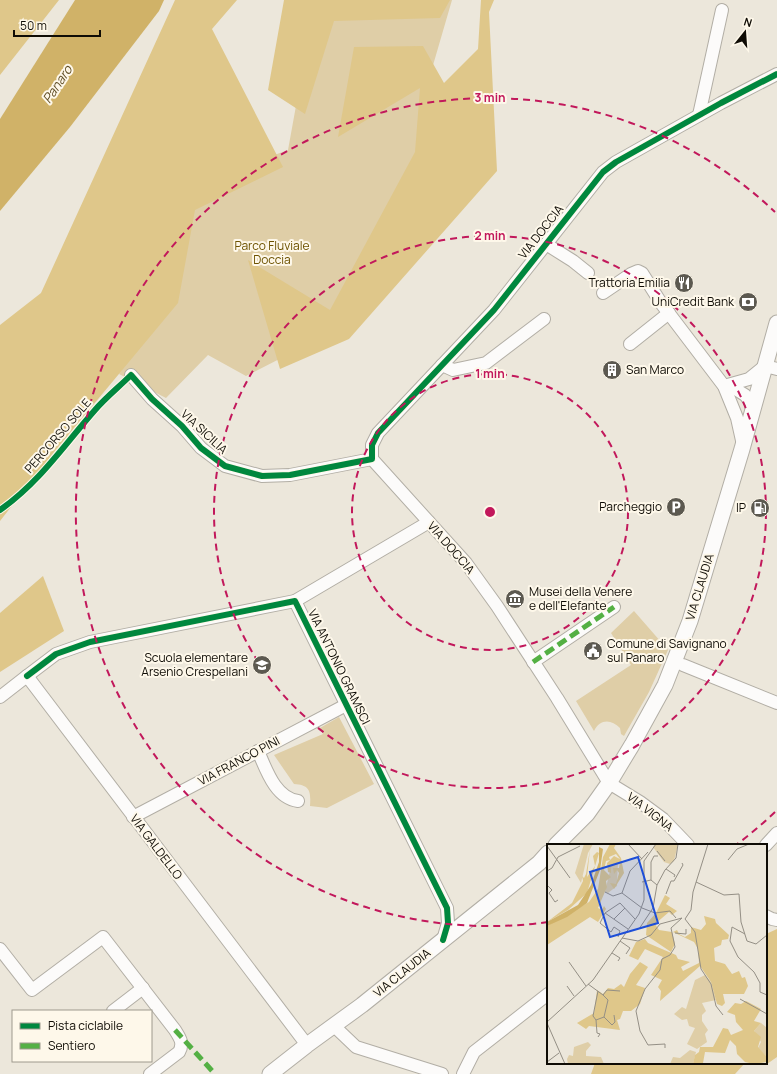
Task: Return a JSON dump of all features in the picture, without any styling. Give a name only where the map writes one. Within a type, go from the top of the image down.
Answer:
[{"type":"main road","name":"VIA CLAUDIA","points":[[557,844],[587,814],[609,782],[632,745],[665,685],[675,662],[690,621],[754,406],[771,367],[777,323]]},
{"type":"main road","name":"VIA CLAUDIA","points":[[270,1074],[334,1026],[443,940],[547,854]]},
{"type":"street","points":[[699,115],[722,10]]},
{"type":"street","name":"VIA DOCCIA","points":[[609,782],[533,662],[466,563],[372,459],[372,445],[378,433],[494,310],[603,172],[616,162],[699,115],[777,74]]},
{"type":"street","points":[[546,244],[573,261],[588,273]]},
{"type":"street","points":[[604,293],[631,274],[638,271],[645,277],[669,313],[726,385],[745,395],[754,406]]},
{"type":"street","points":[[630,344],[669,313]]},
{"type":"street","points":[[442,365],[453,370],[486,363],[544,319]]},
{"type":"street","points":[[726,385],[750,379],[771,367]]},
{"type":"street","name":"VIA SICILIA","points":[[131,375],[152,399],[182,426],[201,448],[225,466],[262,476],[290,475],[372,459]]},
{"type":"street","points":[[726,385],[729,398],[737,418],[743,445]]},
{"type":"street","points":[[729,398],[741,406],[754,406]]},
{"type":"street","points":[[295,601],[429,522]]},
{"type":"street","name":"VIA ANTONIO GRAMSCI","points":[[27,676],[56,654],[90,642],[295,601],[447,908]]},
{"type":"street","points":[[533,662],[614,607]]},
{"type":"street","points":[[683,665],[777,703]]},
{"type":"street","points":[[0,697],[27,676]]},
{"type":"street","name":"VIA GALDELLO","points":[[27,676],[307,1045]]},
{"type":"street","name":"VIA FRANCO PINI","points":[[133,817],[346,705]]},
{"type":"street","points":[[258,751],[277,788],[285,796],[298,801]]},
{"type":"street","name":"VIA VIGNA","points":[[609,782],[640,802],[662,819],[687,844]]},
{"type":"street","points":[[767,844],[777,833]]},
{"type":"street","points":[[447,908],[462,916],[470,918]]},
{"type":"street","points":[[443,940],[448,923],[447,908]]},
{"type":"street","points":[[767,916],[777,920]]},
{"type":"street","points":[[0,949],[32,990],[103,937],[176,1030],[182,1042],[180,1052],[150,1074]]},
{"type":"street","points":[[114,1010],[143,988]]},
{"type":"street","points":[[463,1074],[474,1052],[547,995]]},
{"type":"street","points":[[334,1026],[356,1047],[442,1074]]},
{"type":"green space","name":"Parco Fluviale Doccia","points":[[334,0],[452,0],[429,79],[445,95],[336,330],[246,376],[208,355],[166,398],[119,374],[166,298],[189,213],[214,177],[288,150],[309,34]]},
{"type":"green space","points":[[634,611],[668,650],[649,692],[624,736],[621,734],[620,728],[617,725],[609,722],[602,722],[594,731],[576,701],[631,665],[611,633]]},
{"type":"green space","points":[[339,717],[374,784],[327,808],[310,806],[310,793],[306,787],[294,784],[274,755],[323,734],[320,728]]},
{"type":"shaded area","points":[[0,0],[59,0],[0,75]]},
{"type":"shaded area","points":[[175,0],[237,0],[212,29],[283,167],[195,210],[178,303],[54,452],[0,521],[0,325],[41,293]]},
{"type":"shaded area","points":[[284,0],[450,0],[440,18],[334,21],[305,114],[268,90]]},
{"type":"shaded area","points":[[481,0],[494,0],[489,12],[497,171],[349,339],[280,369],[248,260],[330,310],[415,152],[420,88],[338,137],[354,47],[423,46],[444,83],[478,49]]},
{"type":"shaded area","points":[[43,576],[64,631],[0,672],[0,613]]},
{"type":"shaded area","points":[[777,929],[777,1057],[767,1064],[767,934]]},
{"type":"shaded area","points":[[595,1064],[744,1064],[735,1074],[591,1074]]},
{"type":"water","name":"Panaro","points":[[75,0],[164,0],[159,11],[70,127],[0,211],[0,119]]},
{"type":"marked path","points":[[533,662],[614,607]]},
{"type":"marked path","points":[[175,1030],[215,1074]]},
{"type":"cycle path","name":"PERCORSO SOLE","points":[[0,510],[27,488],[51,463],[99,405],[131,375],[152,399],[182,426],[201,448],[225,466],[262,476],[290,475],[372,459],[372,445],[378,433],[494,310],[603,172],[616,162],[721,103],[777,74]]},
{"type":"cycle path","points":[[27,676],[56,654],[90,642],[295,601],[447,908],[448,923],[443,940]]},
{"type":"place","name":"Trattoria Emilia","points":[[684,283]]},
{"type":"place","name":"UniCredit Bank","points":[[748,302]]},
{"type":"place","name":"San Marco","points":[[612,370]]},
{"type":"place","name":"Parcheggio","points":[[676,507]]},
{"type":"place","name":"IP","points":[[760,508]]},
{"type":"place","name":"Musei della Venere e dell'Elefante","points":[[515,599]]},
{"type":"place","name":"Comune di Savignano sul Panaro","points":[[593,651]]},
{"type":"place","name":"Scuola elementare Arsenio Crespellani","points":[[262,665]]}]
